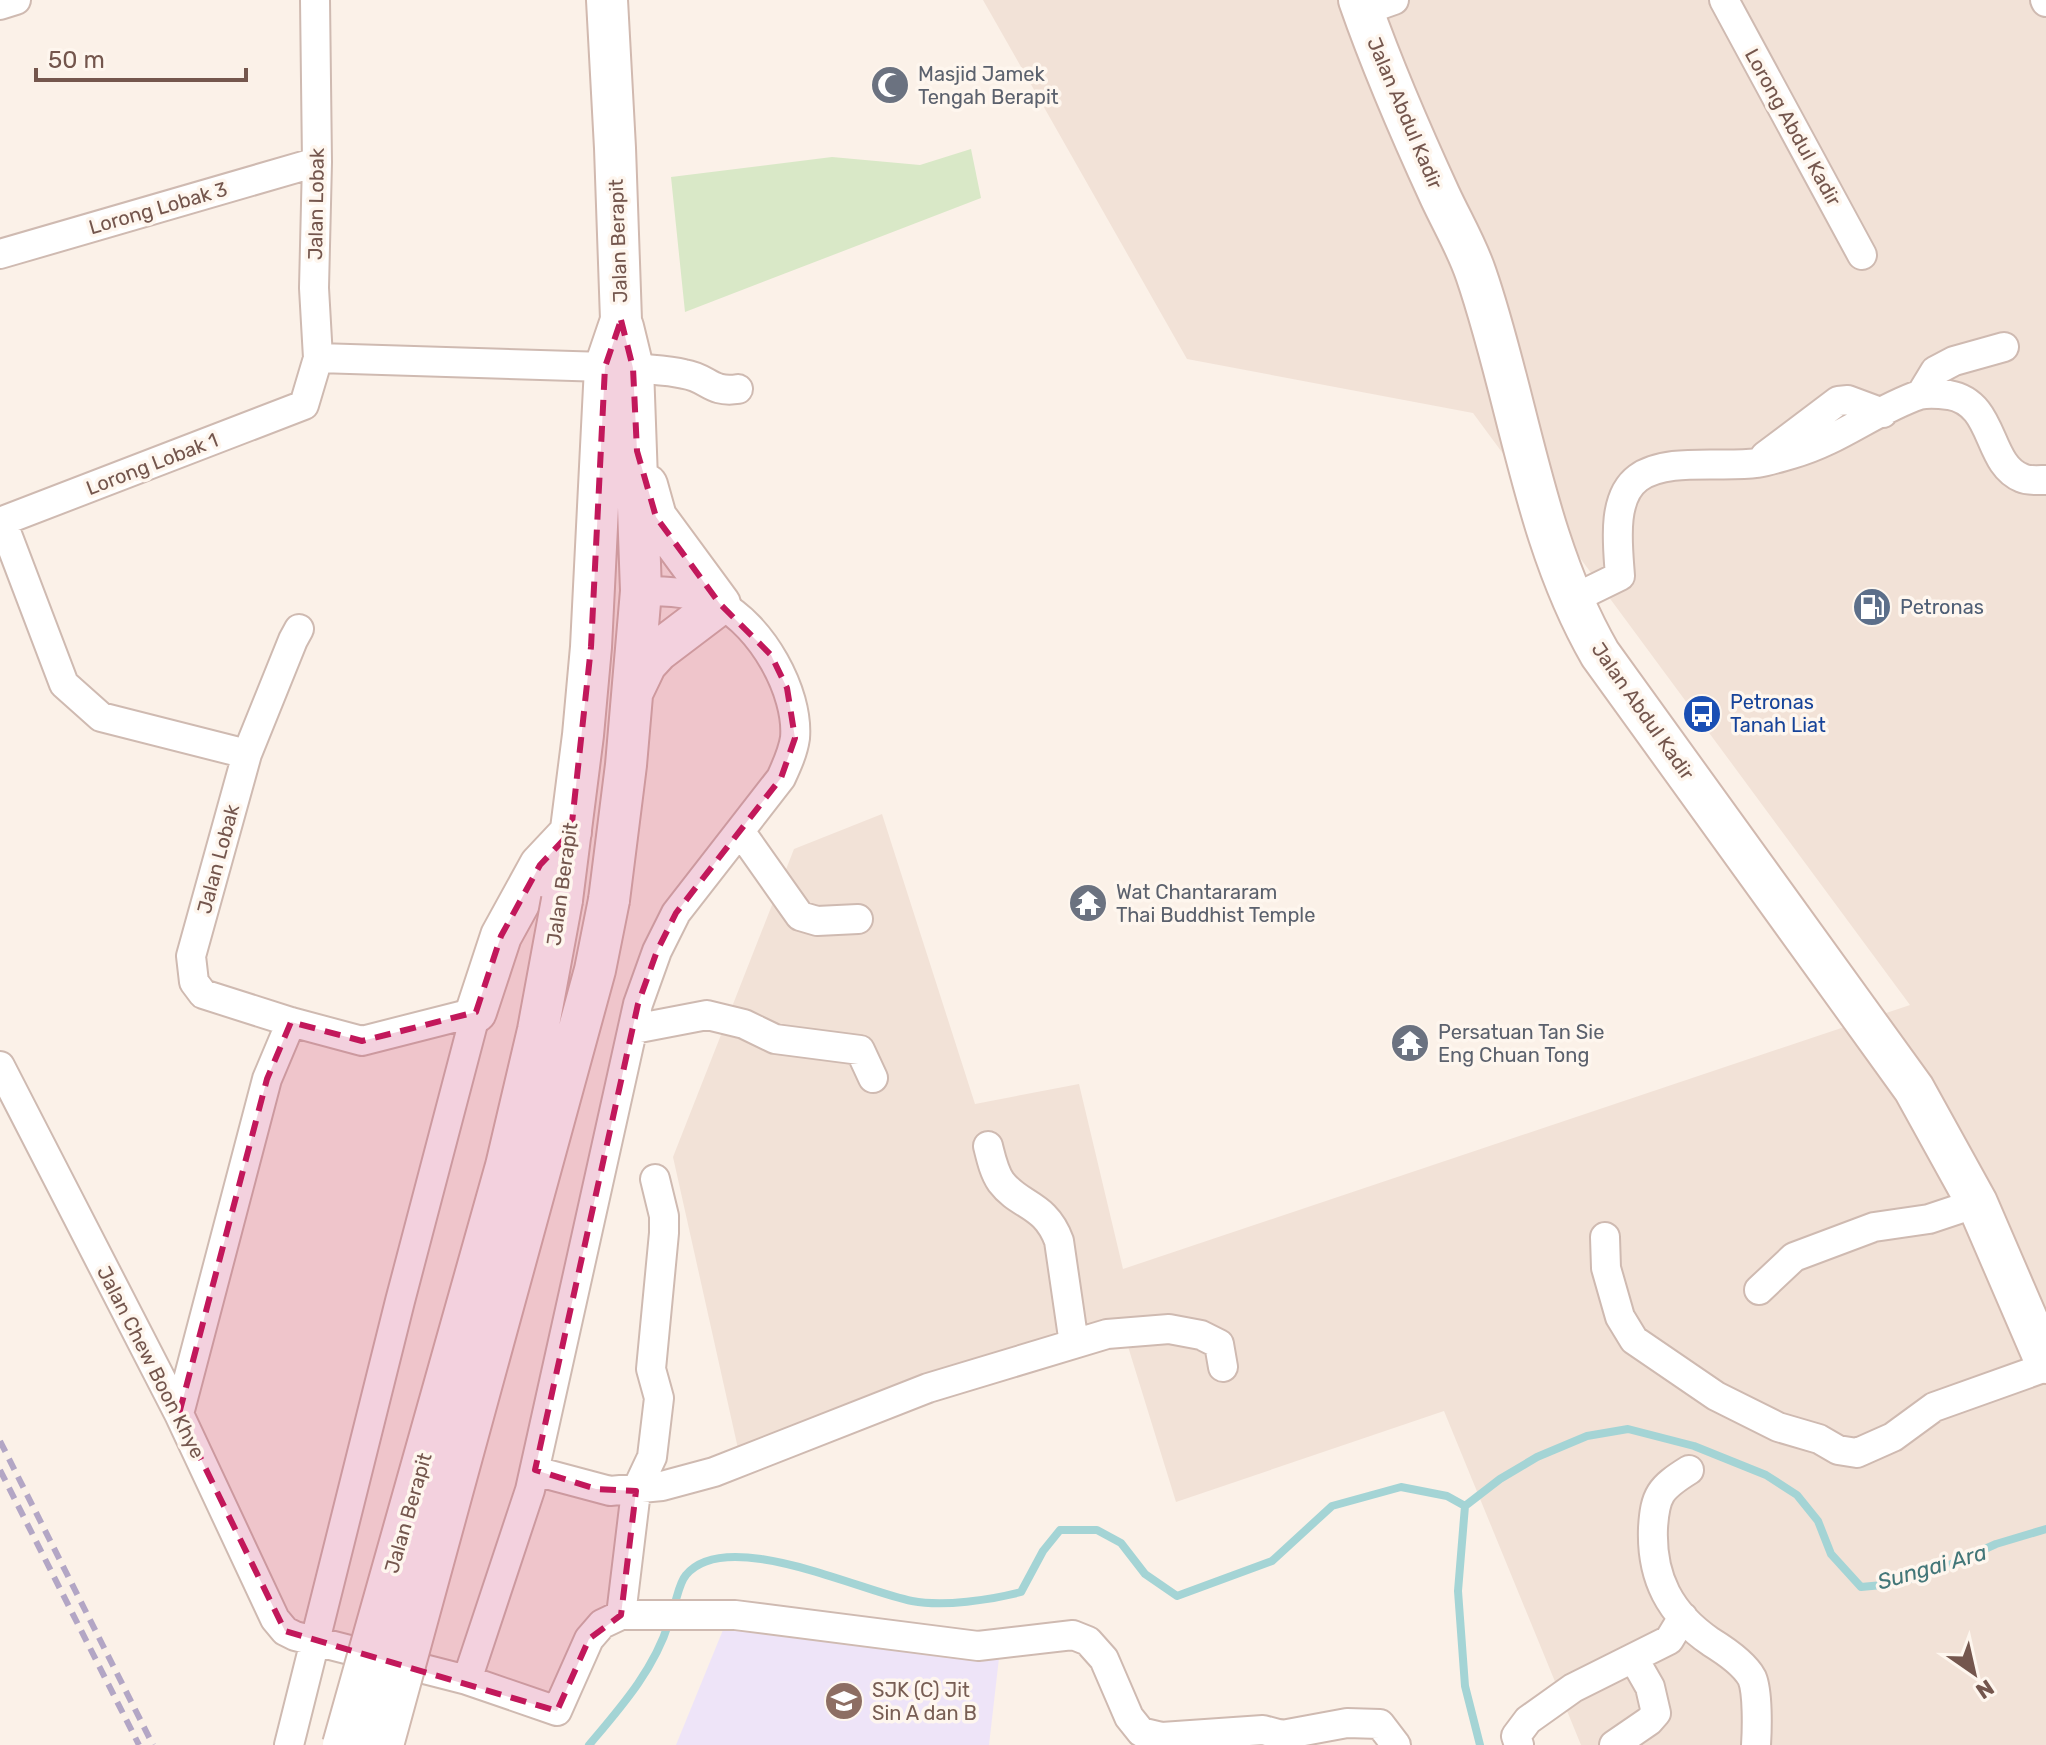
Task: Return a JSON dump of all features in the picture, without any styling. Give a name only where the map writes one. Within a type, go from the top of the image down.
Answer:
[{"type":"main road","name":"Jalan Berapit","points":[[343,1745],[506,1166],[538,1030],[562,900],[619,367],[621,320],[607,0]]},
{"type":"main road","name":"Jalan Abdul Kadir","points":[[1372,4],[1440,196],[1476,273],[1544,516],[1571,600],[1600,654],[1914,1089],[1977,1203],[2046,1365]]},
{"type":"main road","points":[[619,367],[637,451],[656,517],[720,604],[658,651],[646,664],[633,690]]},
{"type":"main road","points":[[383,1745],[595,970],[609,900],[641,591],[637,451]]},
{"type":"main road","points":[[591,647],[616,607],[641,591]]},
{"type":"main road","points":[[476,1012],[501,936],[540,865],[571,832]]},
{"type":"street","points":[[0,5],[16,0]]},
{"type":"street","name":"Jalan Lobak","points":[[304,405],[318,358],[314,288],[317,162],[315,0]]},
{"type":"street","name":"Lorong Abdul Kadir","points":[[1724,0],[1862,255]]},
{"type":"street","name":"Lorong Lobak 3","points":[[0,254],[317,162]]},
{"type":"street","points":[[1921,394],[1935,371],[1954,361],[2004,347]]},
{"type":"street","points":[[318,358],[619,367],[697,377],[717,390],[738,389]]},
{"type":"street","points":[[1571,600],[1620,576],[1622,500],[1635,480],[1651,470],[1666,467],[1757,463],[1838,401],[1848,400],[1883,413],[1921,394],[1948,395],[1966,400],[1978,411],[2008,469],[2022,478],[2046,480]]},
{"type":"street","name":"Lorong Lobak 1","points":[[1,522],[304,405]]},
{"type":"street","points":[[1,522],[64,684],[78,699],[101,717],[247,754]]},
{"type":"street","points":[[467,1680],[535,1471],[638,1004],[657,951],[676,913],[781,778],[795,738],[794,713],[785,681],[771,655],[754,634],[720,604],[675,591],[641,591]]},
{"type":"street","name":"Jalan Lobak","points":[[291,1022],[203,994],[194,982],[191,956],[247,754],[299,629]]},
{"type":"street","points":[[740,831],[800,916],[817,921],[858,919]]},
{"type":"street","points":[[179,1414],[267,1079],[291,1022],[362,1041],[476,1012],[289,1745]]},
{"type":"street","points":[[634,1029],[707,1015],[744,1024],[775,1039],[860,1050],[873,1078]]},
{"type":"street","name":"Jalan Chew Boon Khye","points":[[0,1066],[179,1414],[275,1619],[285,1631],[467,1680],[557,1711],[589,1639],[602,1624],[621,1615]]},
{"type":"street","points":[[988,1146],[1003,1185],[1040,1210],[1053,1225],[1059,1241],[1074,1344]]},
{"type":"street","points":[[655,1179],[664,1216],[651,1369],[659,1398],[652,1457],[636,1491],[621,1615],[735,1615],[978,1646],[1073,1635],[1088,1641],[1104,1659],[1129,1717],[1141,1732],[1162,1737],[1263,1730],[1286,1740],[1347,1723],[1380,1724],[1396,1745]]},
{"type":"street","points":[[1759,1290],[1794,1257],[1874,1227],[1929,1219],[1977,1203]]},
{"type":"street","points":[[1605,1237],[1606,1268],[1620,1317],[1634,1340],[1716,1396],[1778,1427],[1819,1439],[1838,1450],[1857,1453],[1893,1437],[1934,1407],[2046,1365]]},
{"type":"street","points":[[535,1471],[596,1489],[636,1491],[714,1472],[928,1388],[1107,1334],[1169,1329],[1201,1335],[1219,1344],[1223,1367]]},
{"type":"street","points":[[1689,1470],[1668,1483],[1655,1504],[1652,1556],[1667,1598],[1693,1629],[1728,1653],[1752,1678],[1758,1722],[1756,1745]]},
{"type":"street","points":[[1519,1745],[1516,1736],[1528,1720],[1573,1688],[1669,1640],[1683,1617]]},
{"type":"street","points":[[1614,1745],[1656,1713],[1650,1687],[1634,1659]]},
{"type":"highlighted area","points":[[621,320],[633,368],[637,451],[656,517],[720,604],[771,655],[787,688],[795,738],[781,778],[676,913],[657,951],[638,1004],[535,1470],[596,1489],[636,1491],[621,1615],[589,1639],[557,1711],[285,1631],[179,1414],[267,1079],[291,1022],[362,1041],[476,1012],[501,936],[540,865],[571,832],[591,647],[605,367]]},
{"type":"shaded area","points":[[983,0],[2046,0],[2046,1745],[1581,1745],[1444,1411],[1176,1502],[1126,1340],[741,1462],[673,1157],[794,849],[882,814],[975,1104],[1079,1084],[1123,1269],[1910,1005],[1473,413],[1187,359]]},
{"type":"shaded area","name":"SJK (C) Jit Sin A dan B","points":[[725,1625],[999,1658],[989,1745],[676,1745]]},
{"type":"green space","points":[[971,149],[981,198],[685,312],[671,177],[832,157],[920,165]]},
{"type":"waterway","name":"Sungai Ara","points":[[1465,1506],[1500,1479],[1537,1457],[1587,1436],[1628,1429],[1694,1446],[1766,1475],[1797,1495],[1818,1521],[1831,1554],[1861,1587],[1893,1584],[1936,1571],[1996,1544],[2046,1529]]},
{"type":"waterway","points":[[673,1609],[686,1575],[705,1562],[731,1557],[794,1566],[925,1603],[952,1603],[1009,1595],[1021,1592],[1043,1551],[1060,1530],[1097,1530],[1121,1543],[1145,1574],[1177,1596],[1272,1561],[1332,1506],[1401,1487],[1447,1496],[1465,1506],[1458,1591],[1465,1686],[1480,1745]]},
{"type":"waterway","points":[[589,1745],[646,1672],[669,1622]]},
{"type":"railway","points":[[0,1441],[153,1745]]},
{"type":"railway","points":[[0,1470],[139,1745]]},
{"type":"place","name":"Masjid Jamek Tengah Berapit","points":[[890,85]]},
{"type":"place","name":"Petronas","points":[[1872,607]]},
{"type":"place","name":"Petronas Tanah Liat","points":[[1702,714]]},
{"type":"place","name":"Wat Chantararam Thai Buddhist Temple","points":[[1088,903]]},
{"type":"place","name":"Persatuan Tan Sie Eng Chuan Tong","points":[[1410,1043]]},
{"type":"place","name":"SJK (C) Jit Sin A dan B","points":[[844,1701]]}]
